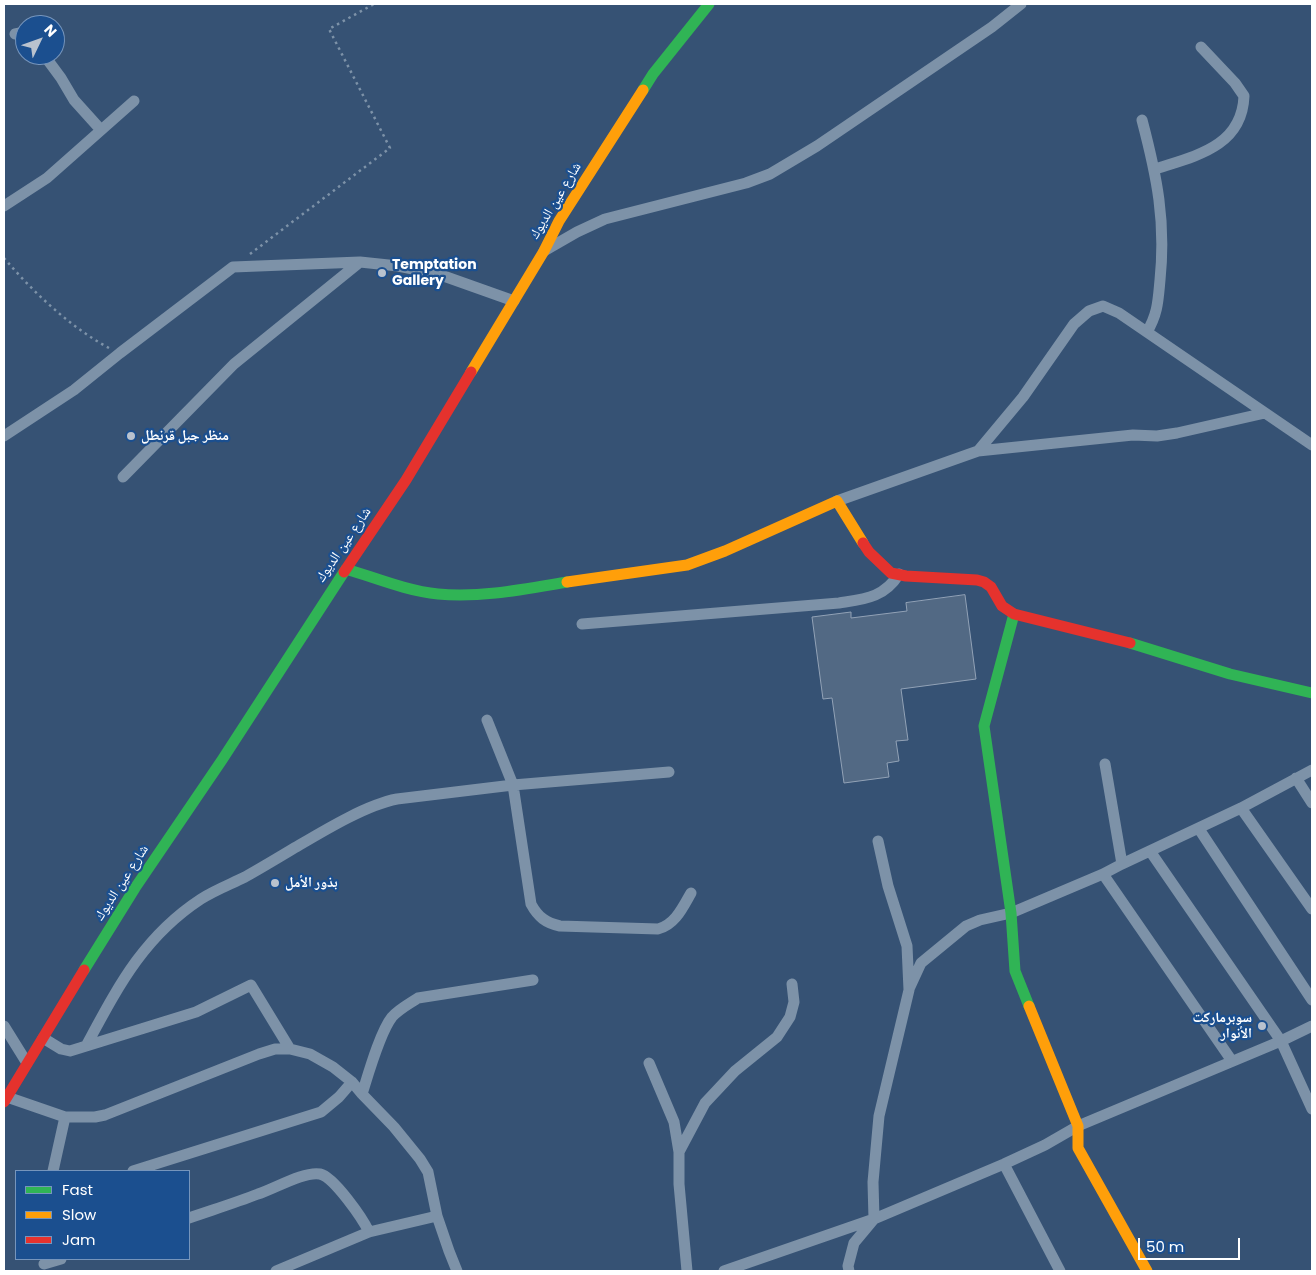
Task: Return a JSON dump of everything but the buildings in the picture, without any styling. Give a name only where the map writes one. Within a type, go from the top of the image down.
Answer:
[{"type":"street","name":"شارع عين الديوك","points":[[5,1100],[135,888],[222,760],[406,480],[544,251],[559,222],[653,74],[709,4]]},
{"type":"street","points":[[544,251],[577,232],[606,219],[746,183],[770,174],[817,146],[992,27],[1021,4]]},
{"type":"street","points":[[1155,169],[1199,155],[1214,147],[1227,138],[1236,128],[1241,116],[1244,96],[1201,47]]},
{"type":"street","points":[[51,65],[74,100],[101,130]]},
{"type":"street","points":[[4,206],[47,178],[134,101]]},
{"type":"street","points":[[1142,120],[1155,169],[1162,229],[1162,262],[1155,318],[1147,332]]},
{"type":"street","points":[[123,477],[234,364],[360,262]]},
{"type":"street","points":[[4,436],[74,390],[233,267],[360,262],[398,266],[438,274],[514,301]]},
{"type":"street","points":[[978,451],[1023,397],[1074,324],[1089,311],[1102,306],[1119,313],[1312,445]]},
{"type":"street","points":[[346,569],[403,587],[438,594],[487,594],[687,565],[725,551],[838,501],[978,451],[1132,435],[1157,436],[1265,413]]},
{"type":"street","points":[[838,501],[869,552],[891,573],[977,580],[988,583],[996,593],[1001,605],[1014,614],[1131,643],[1230,674],[1312,693]]},
{"type":"street","points":[[582,624],[829,604],[863,599],[880,594],[892,585],[899,574]]},
{"type":"street","points":[[1014,614],[984,726],[1011,913],[1015,972],[1078,1126],[1078,1148],[1147,1271]]},
{"type":"street","points":[[487,720],[513,785],[531,904],[542,919],[560,926],[658,929],[666,927],[672,922],[691,893]]},
{"type":"street","points":[[1105,764],[1122,864]]},
{"type":"street","points":[[849,1271],[848,1266],[854,1243],[874,1219],[873,1182],[879,1116],[909,990],[922,963],[966,926],[980,920],[1011,913],[1104,874],[1241,808],[1312,770]]},
{"type":"street","points":[[86,1046],[122,980],[138,958],[169,924],[202,898],[246,876],[311,838],[382,802],[513,785],[669,772]]},
{"type":"street","points":[[1296,778],[1312,803]]},
{"type":"street","points":[[1241,808],[1312,909]]},
{"type":"street","points":[[1199,829],[1312,1000]]},
{"type":"street","points":[[878,841],[888,886],[906,946],[909,990]]},
{"type":"street","points":[[1150,851],[1281,1041],[1312,1109]]},
{"type":"street","points":[[1104,874],[1232,1061]]},
{"type":"street","points":[[362,1094],[385,1030],[392,1017],[404,1007],[418,998],[533,980]]},
{"type":"street","points":[[679,1152],[705,1103],[735,1071],[776,1037],[790,1017],[794,1002],[792,984]]},
{"type":"street","points":[[43,1038],[60,1049],[70,1051],[196,1012],[251,985],[290,1049]]},
{"type":"street","points":[[4,1026],[27,1063]]},
{"type":"street","points":[[724,1271],[874,1219],[1004,1164],[1045,1145],[1078,1126],[1281,1041],[1312,1026]]},
{"type":"street","points":[[5,1100],[65,1117],[95,1117],[274,1049],[290,1049],[310,1054],[333,1067],[352,1082],[394,1127],[420,1159],[428,1172],[437,1216],[457,1271]]},
{"type":"street","points":[[649,1063],[674,1122],[679,1152],[678,1184],[687,1271]]},
{"type":"street","points":[[136,1170],[322,1112],[352,1082]]},
{"type":"street","points":[[53,1170],[65,1117]]},
{"type":"street","points":[[1004,1164],[1060,1271]]},
{"type":"street","points":[[190,1218],[260,1194],[311,1174],[321,1174],[330,1179],[362,1217],[369,1232]]},
{"type":"street","points":[[276,1271],[369,1232],[437,1216]]},
{"type":"street","points":[[44,1265],[58,1260]]},
{"type":"path","points":[[233,267],[390,148],[329,29],[374,4]]},
{"type":"path","points":[[4,258],[56,310],[95,340],[120,353]]},
{"type":"traffic: fast","points":[[643,90],[653,74],[709,4]]},
{"type":"traffic: fast","points":[[346,569],[403,587],[454,595],[487,594],[567,582]]},
{"type":"traffic: fast","points":[[84,970],[135,888],[222,760],[344,572]]},
{"type":"traffic: fast","points":[[1014,614],[984,726],[1011,913],[1015,971],[1029,1006]]},
{"type":"traffic: fast","points":[[1130,643],[1230,674],[1312,693]]},
{"type":"traffic: slow","points":[[471,372],[544,251],[559,221],[643,90]]},
{"type":"traffic: slow","points":[[567,582],[687,565],[725,551],[837,501],[863,543]]},
{"type":"traffic: slow","points":[[1029,1006],[1078,1126],[1078,1148],[1147,1271]]},
{"type":"traffic: jam","points":[[344,572],[406,480],[471,372]]},
{"type":"traffic: jam","points":[[863,543],[869,552],[891,573],[906,576],[984,582],[991,587],[1002,606],[1014,614],[1130,643]]},
{"type":"traffic: jam","points":[[4,1102],[84,970]]},
{"type":"place","name":"Temptation Gallery","points":[[382,273]]},
{"type":"place","name":"منظر جبل قرنطل","points":[[131,436]]},
{"type":"place","name":"بذور الأمل","points":[[275,883]]},
{"type":"place","name":"سوبرماركت الأنوار","points":[[1262,1026]]}]
